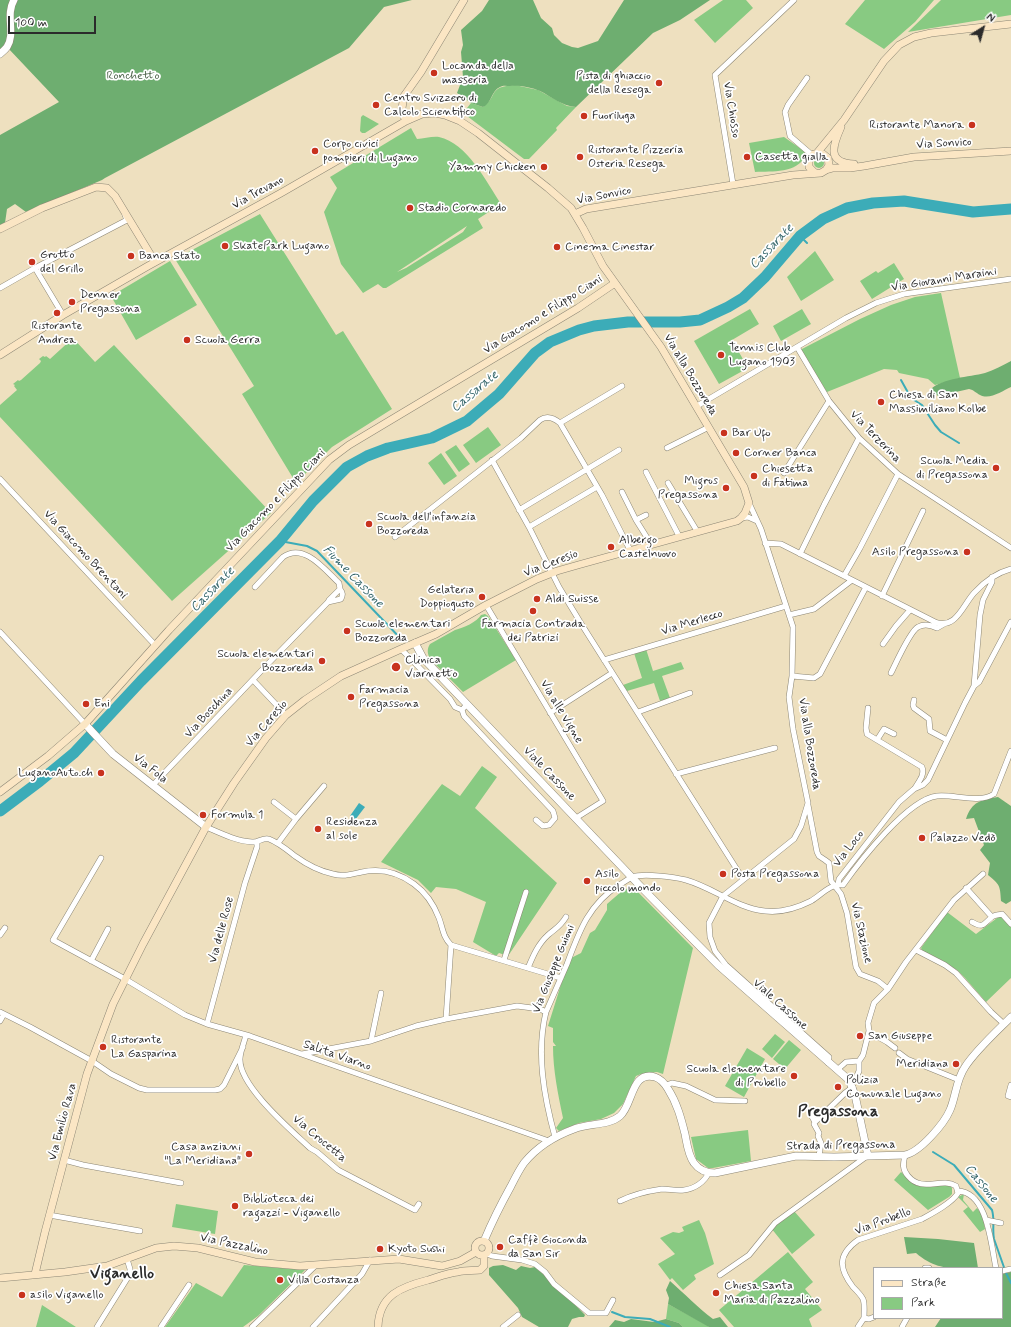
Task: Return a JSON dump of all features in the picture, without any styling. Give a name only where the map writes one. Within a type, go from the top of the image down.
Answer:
[{"type":"main road","points":[[406,121],[402,108],[404,96],[421,72],[464,0]]},
{"type":"main road","name":"Via Sonvico","points":[[793,175],[844,120],[884,61],[894,49],[914,37],[930,33],[1011,24]]},
{"type":"main road","name":"Via Sonvico","points":[[406,121],[422,114],[435,113],[460,121],[478,133],[558,195],[575,214],[586,209],[733,184],[815,173]]},
{"type":"main road","name":"Via Sonvico","points":[[844,120],[834,147],[835,156],[838,160],[848,164],[880,163]]},
{"type":"main road","name":"Via Trevano","points":[[0,355],[63,315],[155,262],[276,196],[406,121]]},
{"type":"main road","name":"Via Sonvico","points":[[826,170],[833,168],[850,168],[922,156],[1011,151]]},
{"type":"main road","points":[[823,154],[828,158],[829,165],[826,170],[821,173],[815,173],[809,167],[812,156],[823,154]]},
{"type":"main road","points":[[0,229],[42,208],[96,187],[107,188],[115,196],[155,262]]},
{"type":"main road","name":"Via Giacomo e Filippo Ciani","points":[[575,214],[603,266],[652,333]]},
{"type":"main road","name":"Via Giacomo e Filippo Ciani","points":[[0,792],[86,726],[155,645],[329,460],[349,445],[578,308],[615,284]]},
{"type":"main road","name":"Via alla Bozzoreda","points":[[652,333],[744,487],[748,503]]},
{"type":"main road","points":[[741,518],[745,513],[748,503]]},
{"type":"main road","name":"Via Ceresio","points":[[125,980],[206,826],[266,738],[286,715],[305,700],[341,676],[436,634],[486,605],[537,579],[552,573],[630,550],[731,523],[741,518]]},
{"type":"main road","name":"Via Emilio Rava","points":[[35,1274],[49,1215],[92,1061],[113,1004],[125,980]]},
{"type":"main road","points":[[378,1327],[383,1306],[389,1297],[398,1290],[409,1285],[456,1272],[480,1270],[484,1266],[486,1254],[490,1250],[489,1245],[484,1241],[480,1241],[476,1244],[476,1252],[480,1255],[486,1254]]},
{"type":"main road","name":"Via Pazzalino","points":[[0,1278],[78,1271],[107,1266],[156,1248],[174,1246],[185,1246],[255,1262],[315,1266],[370,1260],[399,1259],[442,1266],[460,1261],[476,1252]]},
{"type":"street","points":[[0,54],[7,47],[10,38],[10,12],[14,0]]},
{"type":"street","name":"Via Chiosso","points":[[733,184],[715,75],[794,0]]},
{"type":"street","points":[[807,78],[786,108],[785,112],[790,136],[812,156]]},
{"type":"street","points":[[0,288],[127,220],[121,207]]},
{"type":"street","points":[[35,268],[63,315]]},
{"type":"street","name":"Via Giovanni Maraini","points":[[697,406],[846,318],[876,303],[915,292],[1011,279]]},
{"type":"street","name":"Via Terzerina","points":[[797,347],[829,401],[859,438],[898,474],[1011,548]]},
{"type":"street","points":[[560,423],[622,386]]},
{"type":"street","points":[[784,473],[829,401]]},
{"type":"street","points":[[395,537],[521,438],[544,418],[554,419],[560,423],[597,487],[630,550]]},
{"type":"street","name":"Via alla Bozzoreda","points":[[667,448],[709,427]]},
{"type":"street","points":[[800,554],[859,438]]},
{"type":"street","points":[[519,510],[619,450]]},
{"type":"street","points":[[492,460],[529,527],[552,573],[604,660],[743,879]]},
{"type":"street","points":[[646,472],[679,536]]},
{"type":"street","points":[[844,576],[898,474]]},
{"type":"street","name":"Via Giacomo Brentani","points":[[0,479],[155,645]]},
{"type":"street","points":[[668,483],[697,531]]},
{"type":"street","points":[[529,527],[597,487]]},
{"type":"street","points":[[622,492],[636,520],[651,544]]},
{"type":"street","name":"Via alla Bozzoreda","points":[[748,503],[755,515],[765,543],[789,614],[793,632],[792,676],[789,697],[793,729],[808,803],[801,826],[794,839],[723,896],[710,923],[710,938],[715,951],[726,965],[817,1045],[829,1057],[828,1063]]},
{"type":"street","points":[[882,596],[923,511]]},
{"type":"street","points":[[636,520],[646,515]]},
{"type":"street","points":[[741,518],[748,517],[757,521]]},
{"type":"street","points":[[765,543],[781,544],[910,610],[935,622],[944,624]]},
{"type":"street","name":"Via Boschina","points":[[153,785],[328,602],[341,599],[343,595],[339,583],[314,559],[299,552],[289,553],[283,557],[255,587]]},
{"type":"street","points":[[891,673],[910,637],[917,628],[928,625],[937,628],[955,619],[974,593],[992,577],[1011,569]]},
{"type":"street","name":"Via Loco","points":[[632,877],[666,876],[686,880],[742,906],[776,912],[797,908],[836,885],[839,879],[899,802],[914,789],[923,785],[928,780],[974,686],[980,615],[984,600],[992,582],[992,577]]},
{"type":"street","points":[[789,614],[814,609],[852,580]]},
{"type":"street","points":[[792,676],[814,678],[818,675],[866,587]]},
{"type":"street","name":"Via alle Vigne","points":[[486,605],[602,800],[576,818]]},
{"type":"street","name":"Via Merlecco","points":[[604,660],[786,606]]},
{"type":"street","points":[[883,644],[910,610]]},
{"type":"street","name":"Via Loco","points":[[974,686],[979,682],[1011,622]]},
{"type":"street","points":[[0,632],[86,726]]},
{"type":"street","name":"Viale Cassone","points":[[415,643],[423,658],[718,965],[828,1063],[853,1083]]},
{"type":"street","name":"Viale Cassone","points":[[401,649],[450,699],[455,707],[462,710],[464,716],[553,811],[555,818],[549,825],[543,826],[536,820]]},
{"type":"street","points":[[550,713],[612,673]]},
{"type":"street","points":[[253,680],[286,715]]},
{"type":"street","points":[[638,712],[690,693]]},
{"type":"street","points":[[914,700],[912,705],[914,708],[929,719],[930,730],[947,740]]},
{"type":"street","points":[[462,710],[467,704]]},
{"type":"street","name":"Via Loco","points":[[868,708],[866,728],[867,734],[922,767],[924,773],[914,789]]},
{"type":"street","name":"Via Fola","points":[[86,726],[114,754],[206,826]]},
{"type":"street","points":[[877,740],[884,729],[894,734]]},
{"type":"street","points":[[676,774],[775,748]]},
{"type":"street","points":[[836,885],[843,885],[880,837],[926,799],[939,796],[981,798],[994,794],[1011,751]]},
{"type":"street","points":[[278,844],[296,819],[324,786]]},
{"type":"street","points":[[274,802],[296,819]]},
{"type":"street","name":"Via Stazione","points":[[808,803],[817,852],[819,856],[829,863],[831,882],[836,885],[845,906],[856,967],[860,974],[878,981],[888,989]]},
{"type":"street","points":[[206,826],[234,838],[251,842],[267,839],[278,844],[311,866],[327,873],[346,876],[366,871],[379,870],[406,879],[427,896],[439,918],[446,940],[451,945],[561,978]]},
{"type":"street","name":"Via delle Rose","points":[[207,1024],[245,883],[257,847],[257,842]]},
{"type":"street","points":[[101,858],[53,940],[125,980]]},
{"type":"street","points":[[815,1122],[845,1093],[853,1083],[859,1071],[859,1061],[869,1032],[868,1023],[872,1007],[888,989],[954,900],[983,874]]},
{"type":"street","name":"Via Giuseppe Guioni","points":[[552,1139],[541,1060],[546,1012],[580,931],[594,908],[616,887],[632,877]]},
{"type":"street","points":[[966,888],[992,917]]},
{"type":"street","points":[[504,960],[526,892]]},
{"type":"street","points":[[972,922],[983,925],[992,917],[1002,914],[1011,924]]},
{"type":"street","points":[[528,968],[539,946],[548,935],[557,929],[566,917]]},
{"type":"street","points":[[0,935],[5,928]]},
{"type":"street","points":[[91,961],[108,929]]},
{"type":"street","points":[[446,1019],[451,945]]},
{"type":"street","points":[[916,950],[950,968],[1004,1024]]},
{"type":"street","name":"Salita Viarno","points":[[125,980],[176,1011],[207,1024],[246,1035],[552,1139]]},
{"type":"street","points":[[371,1041],[381,993]]},
{"type":"street","points":[[301,1054],[371,1041],[416,1026],[446,1019],[517,1006],[540,1009],[546,1012]]},
{"type":"street","points":[[0,1021],[2,1013]]},
{"type":"street","name":"Via Crocetta","points":[[2,1013],[92,1061],[111,1074],[128,1083],[147,1090],[220,1089],[224,1085],[243,1047]]},
{"type":"street","name":"Strada di Pregassona","points":[[709,1172],[715,1173],[802,1155],[868,1156],[905,1155],[912,1153],[919,1148],[946,1118],[959,1080],[966,1066],[1011,1017]]},
{"type":"street","points":[[869,1032],[888,1042],[895,1048]]},
{"type":"street","name":"Via Crocetta","points":[[246,1035],[240,1060],[245,1077],[263,1103],[310,1148],[338,1170],[414,1210],[419,1204]]},
{"type":"street","points":[[899,1053],[907,1059],[959,1080]]},
{"type":"street","points":[[837,1070],[846,1062],[859,1061]]},
{"type":"street","points":[[484,1241],[520,1169],[532,1154],[552,1139],[576,1128],[602,1123],[620,1117],[627,1106],[636,1084],[648,1076],[657,1078],[666,1085],[677,1106],[690,1158],[696,1166],[709,1172],[703,1181],[688,1189],[656,1190],[630,1197],[620,1202]]},
{"type":"street","points":[[666,1085],[672,1083],[686,1086],[715,1100],[745,1101]]},
{"type":"street","points":[[720,1276],[752,1253],[775,1223],[868,1156],[853,1083]]},
{"type":"street","points":[[1011,1085],[1008,1096],[1011,1097]]},
{"type":"street","points":[[811,1115],[819,1133],[818,1136],[821,1143],[819,1156]]},
{"type":"street","points":[[905,1155],[903,1167],[913,1181],[921,1184],[950,1184],[956,1186],[958,1191],[963,1191],[972,1197],[988,1220],[996,1267]]},
{"type":"street","points":[[64,1160],[83,1165],[181,1183]]},
{"type":"street","name":"Via Probello","points":[[864,1318],[864,1300],[848,1280],[842,1266],[842,1260],[847,1250],[858,1240],[922,1219],[955,1198],[958,1191]]},
{"type":"street","points":[[49,1215],[140,1231]]},
{"type":"street","points":[[988,1220],[999,1223]]},
{"type":"street","points":[[486,1254],[522,1260],[535,1264],[545,1272],[554,1284],[589,1313],[606,1313],[613,1300]]},
{"type":"street","points":[[96,1327],[130,1274],[127,1259]]},
{"type":"street","points":[[313,1327],[362,1274],[370,1260]]},
{"type":"street","points":[[252,1327],[315,1266]]},
{"type":"street","points":[[161,1327],[189,1285]]},
{"type":"street","points":[[503,1327],[518,1315]]},
{"type":"street","points":[[858,1327],[864,1318],[869,1319],[873,1317]]},
{"type":"green space","name":"Ronchetto","points":[[0,0],[412,0],[384,7],[349,48],[102,180],[26,212],[15,204],[7,209],[5,223],[0,225],[0,135],[59,102],[7,47],[0,54]]},
{"type":"green space","points":[[489,0],[533,0],[541,18],[552,28],[554,35],[562,43],[578,48],[598,41],[624,0],[710,0],[680,20],[653,33],[576,107],[562,103],[533,88],[521,86],[501,86],[495,91],[488,103],[483,107],[471,103],[457,93],[463,77],[461,52],[463,45],[461,30],[482,11]]},
{"type":"green space","points":[[723,0],[746,0],[753,8],[715,43],[694,20]]},
{"type":"green space","points":[[865,0],[934,0],[915,22],[884,49],[845,24]]},
{"type":"green space","points":[[941,0],[1011,0],[1011,15],[908,32]]},
{"type":"green space","points":[[515,85],[538,90],[567,106],[576,107],[556,128],[557,130],[529,159],[524,159],[463,113],[471,103],[483,107],[491,99],[494,92],[506,86]]},
{"type":"green space","points":[[363,115],[379,124],[365,133],[362,133],[360,131],[361,117]]},
{"type":"green space","name":"Stadio Cornaredo","points":[[411,128],[417,139],[439,137],[458,147],[475,164],[501,204],[478,219],[483,228],[386,288],[383,288],[378,284],[363,293],[341,264],[324,212],[337,188],[330,177]],"holes":[[[467,226],[463,232],[406,268],[397,272]]]},
{"type":"green space","points":[[784,137],[804,151],[806,155],[802,161],[797,166],[784,170],[755,172],[749,143]]},
{"type":"green space","points":[[817,158],[821,158],[823,159],[823,167],[817,168],[814,165],[814,161]]},
{"type":"green space","points":[[260,214],[336,335],[343,331],[392,409],[332,447],[296,483],[242,394],[254,386],[175,259]]},
{"type":"green space","points":[[815,251],[834,280],[801,301],[787,277]]},
{"type":"green space","points":[[170,261],[197,305],[136,340],[111,296]]},
{"type":"green space","points":[[894,263],[904,279],[872,299],[860,281],[876,271],[878,273]]},
{"type":"green space","points":[[941,293],[960,378],[935,385],[928,379],[899,373],[897,370],[884,369],[827,392],[800,350],[891,305],[915,297]]},
{"type":"green space","name":"Tennis Club Lugano 1903","points":[[750,309],[759,324],[732,340],[748,368],[719,384],[694,341]]},
{"type":"green space","points":[[802,309],[811,324],[781,341],[773,326]]},
{"type":"green space","points":[[73,338],[95,362],[114,345],[271,513],[172,601],[0,417],[0,405],[17,390],[13,384],[18,380],[21,380],[40,363],[41,361],[39,359],[46,356],[50,359]]},
{"type":"green space","points":[[1011,361],[1011,387],[992,396],[980,395],[969,389],[938,396],[931,389],[942,382],[985,373]]},
{"type":"green space","points":[[488,427],[501,445],[476,463],[463,445]]},
{"type":"green space","points":[[456,445],[470,464],[459,472],[445,452]]},
{"type":"green space","points":[[441,453],[457,476],[444,485],[428,463]]},
{"type":"green space","points":[[485,614],[488,616],[516,660],[463,692],[430,659],[428,648],[430,644],[455,630],[470,624],[481,615]]},
{"type":"green space","points":[[646,649],[653,671],[681,662],[684,669],[662,676],[670,698],[660,701],[654,683],[627,691],[623,685],[642,678],[634,653]]},
{"type":"green space","points":[[482,766],[497,777],[475,808],[557,883],[508,956],[499,953],[496,956],[473,942],[486,902],[456,889],[436,887],[431,893],[418,880],[381,862],[442,784],[460,796]]},
{"type":"green space","points":[[998,797],[1011,806],[1011,901],[1006,904],[1001,901],[999,886],[988,875],[990,863],[980,850],[984,845],[974,818],[966,819],[971,808],[978,802]]},
{"type":"green space","points":[[632,886],[693,948],[663,1074],[657,1072],[636,1076],[623,1104],[614,1113],[601,1119],[579,1123],[559,1131],[556,1128],[563,1118],[554,1064],[553,1046],[556,1046],[553,1042],[553,1028],[548,1026],[569,959],[581,953],[590,933],[595,930],[607,910],[607,904],[622,891]]},
{"type":"green space","points":[[947,912],[976,934],[1001,915],[1011,925],[1011,978],[986,1002],[957,970],[923,952],[921,948]]},
{"type":"green space","points":[[775,1034],[785,1042],[772,1058],[762,1049]]},
{"type":"green space","points":[[789,1040],[801,1050],[785,1069],[773,1059]]},
{"type":"green space","points":[[747,1048],[765,1059],[744,1097],[725,1086]]},
{"type":"green space","points":[[748,1130],[751,1161],[708,1168],[696,1159],[691,1137]]},
{"type":"green space","points":[[901,1172],[917,1186],[950,1185],[952,1188],[952,1194],[928,1210],[894,1180]]},
{"type":"green space","points":[[964,1194],[963,1200],[973,1212],[977,1208],[983,1216],[985,1229],[980,1232],[963,1211],[968,1207],[958,1197]]},
{"type":"green space","points":[[176,1204],[218,1211],[215,1234],[172,1227]]},
{"type":"green space","points":[[794,1211],[815,1235],[792,1254],[771,1228]]},
{"type":"green space","points":[[699,1220],[705,1233],[714,1264],[694,1275],[696,1279],[683,1290],[672,1278],[670,1280],[658,1264],[675,1254],[660,1238],[673,1232],[679,1233],[684,1231],[682,1227]]},
{"type":"green space","points":[[904,1237],[974,1243],[978,1267],[938,1266],[916,1253],[907,1254]]},
{"type":"green space","points":[[788,1252],[813,1282],[805,1289],[822,1310],[809,1319],[812,1327],[734,1327],[719,1310]]},
{"type":"green space","points":[[244,1265],[305,1270],[258,1316],[243,1327],[165,1327],[196,1283],[222,1297]]},
{"type":"green space","points":[[503,1265],[516,1270],[521,1266],[530,1268],[535,1267],[562,1291],[585,1315],[584,1317],[572,1319],[568,1327],[539,1327],[522,1317],[518,1308],[489,1275],[489,1268]]},
{"type":"green space","points":[[1011,1272],[1011,1327],[935,1327],[940,1319],[1003,1319],[1003,1274]]},
{"type":"green space","points":[[670,1281],[707,1315],[713,1319],[720,1317],[728,1327],[709,1327],[668,1304],[669,1298],[666,1290]]},
{"type":"green space","points":[[668,1304],[709,1327],[683,1327],[679,1323],[666,1319]]},
{"type":"green space","points":[[42,1305],[76,1327],[36,1327]]},
{"type":"green space","points":[[631,1319],[654,1322],[666,1319],[679,1323],[683,1327],[609,1327],[615,1320],[624,1322]]},
{"type":"water","points":[[359,803],[365,807],[355,820],[350,816]]},
{"type":"waterway","name":"Cassarate","points":[[0,811],[74,753],[141,681],[280,541],[313,501],[347,467],[367,456],[388,448],[432,438],[467,421],[499,394],[535,353],[550,342],[579,330],[594,326],[628,322],[680,322],[700,320],[743,298],[765,277],[800,236],[823,219],[847,208],[873,203],[904,201],[973,212],[1011,209]]},
{"type":"waterway","points":[[800,236],[807,243]]},
{"type":"waterway","points":[[901,380],[911,398],[922,405],[941,432],[959,443]]},
{"type":"waterway","name":"Fiume Cassone","points":[[280,541],[307,546],[317,551],[403,641]]},
{"type":"waterway","name":"Cassone","points":[[933,1152],[954,1165],[992,1210],[994,1239],[1011,1283]]},
{"type":"waterway","points":[[612,1312],[625,1317],[650,1319],[670,1327]]},
{"type":"place","name":"Locanda della masseria","points":[[434,73]]},
{"type":"place","name":"Pista di ghiaccio della Resega","points":[[659,83]]},
{"type":"place","name":"Centro Svizzero di Calcolo Scientifico","points":[[376,105]]},
{"type":"place","name":"Fuoriluga","points":[[584,116]]},
{"type":"place","name":"Ristorante Manora","points":[[972,125]]},
{"type":"place","name":"Corpo civici pompieri di Lugano","points":[[315,151]]},
{"type":"place","name":"Ristorante Pizzeria Osteria Resega","points":[[580,157]]},
{"type":"place","name":"Casetta gialla","points":[[747,157]]},
{"type":"place","name":"Yammy Chicken","points":[[544,167]]},
{"type":"place","name":"Stadio Cornaredo","points":[[410,208]]},
{"type":"place","name":"SkatePark Lugano","points":[[225,246]]},
{"type":"place","name":"Cinema Cinestar","points":[[557,247]]},
{"type":"place","name":"Banca Stato","points":[[131,256]]},
{"type":"place","name":"Grotto del Grillo","points":[[32,262]]},
{"type":"place","name":"Denner Pregassona","points":[[72,302]]},
{"type":"place","name":"Ristorante Andrea","points":[[57,313]]},
{"type":"place","name":"Scuola Gerra","points":[[187,340]]},
{"type":"place","name":"Tennis Club Lugano 1903","points":[[721,355]]},
{"type":"place","name":"Chiesa di San Massimiliano Kolbe","points":[[881,402]]},
{"type":"place","name":"Bar Ufo","points":[[724,433]]},
{"type":"place","name":"Corner Banca","points":[[736,453]]},
{"type":"place","name":"Scuola Media di Pregassona","points":[[996,468]]},
{"type":"place","name":"Chiesetta di Fatima","points":[[754,476]]},
{"type":"place","name":"Migros Pregassona","points":[[726,488]]},
{"type":"place","name":"Scuola dell'infanzia Bozzoreda","points":[[369,524]]},
{"type":"place","name":"Albergo Castelnuovo","points":[[611,547]]},
{"type":"place","name":"Asilo Pregassona","points":[[967,552]]},
{"type":"place","name":"Gelateria Doppiogusto","points":[[482,597]]},
{"type":"place","name":"Aldi Suisse","points":[[537,599]]},
{"type":"place","name":"Farmacia Contrada dei Patrizi","points":[[533,611]]},
{"type":"place","name":"Scuole elementari Bozzoreda","points":[[347,631]]},
{"type":"place","name":"Scuola elementari Bozzoreda","points":[[322,661]]},
{"type":"place","name":"Clinica Viarnetto","points":[[396,667]]},
{"type":"place","name":"Farmacia Pregassona","points":[[351,697]]},
{"type":"place","name":"Eni","points":[[86,704]]},
{"type":"place","name":"LuganoAuto.ch","points":[[101,773]]},
{"type":"place","name":"Formula 1","points":[[203,815]]},
{"type":"place","name":"Residenza al sole","points":[[318,829]]},
{"type":"place","name":"Palazzo Vedò","points":[[922,838]]},
{"type":"place","name":"Posta Pregassona","points":[[723,874]]},
{"type":"place","name":"Asilo piccolo mondo","points":[[587,881]]},
{"type":"place","name":"San Giuseppe","points":[[860,1036]]},
{"type":"place","name":"Ristorante La Gasparina","points":[[103,1047]]},
{"type":"place","name":"Meridiana","points":[[956,1064]]},
{"type":"place","name":"Scuola elementare di Probello","points":[[794,1076]]},
{"type":"place","name":"Polizia Comunale Lugano","points":[[838,1087]]},
{"type":"place","name":"Casa anziani \"La Meridiana\"","points":[[249,1154]]},
{"type":"place","name":"Biblioteca dei ragazzi - Viganello","points":[[235,1206]]},
{"type":"place","name":"Caffè Gioconda da San Sir","points":[[500,1247]]},
{"type":"place","name":"Kyoto Sushi","points":[[380,1249]]},
{"type":"place","name":"Villa Costanza","points":[[280,1280]]},
{"type":"place","name":"Chiesa Santa Maria di Pazzalino","points":[[716,1293]]},
{"type":"place","name":"asilo Viganello","points":[[22,1295]]},
{"type":"district","name":"Pregassona","points":[[838,1113]]},
{"type":"district","name":"Viganello","points":[[122,1275]]}]
